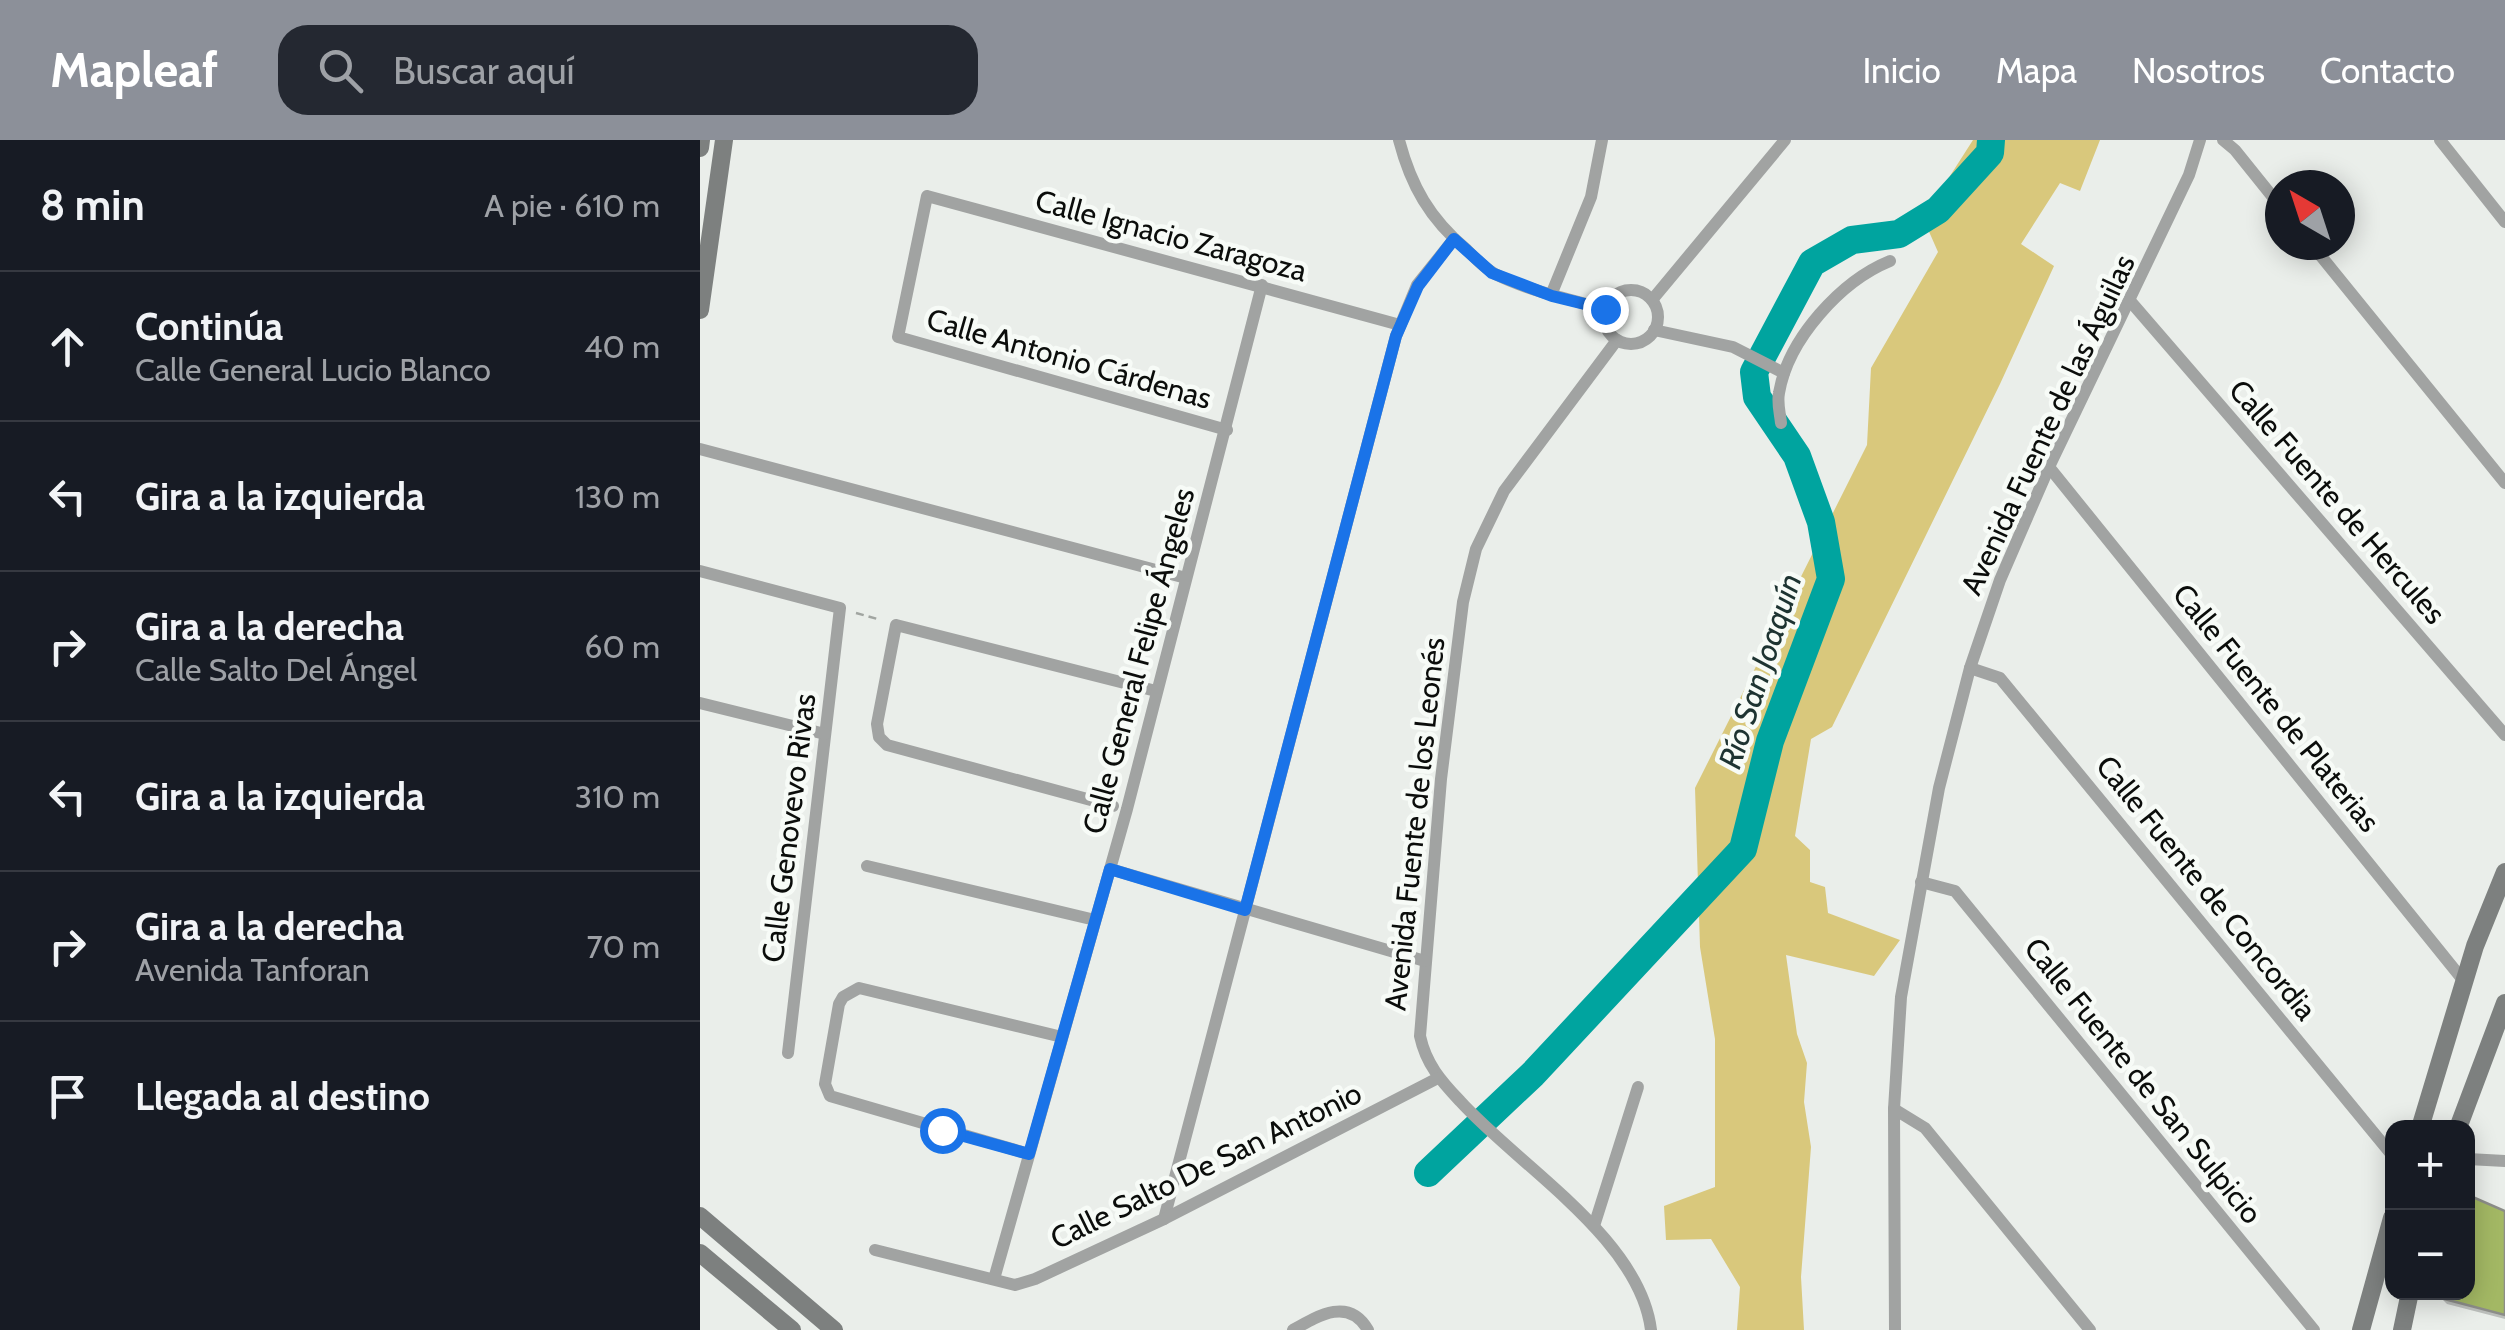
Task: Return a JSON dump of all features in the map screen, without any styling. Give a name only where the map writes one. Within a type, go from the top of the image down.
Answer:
[{"type":"main road","points":[[700,148],[701,140]]},
{"type":"main road","points":[[700,310],[724,140]]},
{"type":"main road","points":[[2422,1120],[2463,980],[2505,872]]},
{"type":"main road","points":[[2461,1120],[2505,1003]]},
{"type":"main road","points":[[700,1216],[834,1330]]},
{"type":"main road","points":[[2360,1330],[2385,1242]]},
{"type":"main road","points":[[700,1253],[787,1328]]},
{"type":"main road","points":[[2402,1330],[2408,1300]]},
{"type":"street","points":[[1399,140],[1416,191],[1442,228],[1492,273],[1552,296],[1605,309]]},
{"type":"street","points":[[1552,296],[1591,197],[1602,140]]},
{"type":"street","points":[[1652,300],[1784,140]]},
{"type":"street","name":"Avenida Fuente de las Águilas","points":[[1896,1330],[1894,1109],[1901,998],[1940,788],[1970,668],[2000,580],[2049,467],[2132,302],[2190,176],[2200,140]]},
{"type":"street","points":[[2223,140],[2265,187]]},
{"type":"street","points":[[2440,140],[2505,222]]},
{"type":"street","name":"Calle Ignacio Zaragoza","points":[[898,337],[928,196],[1400,326]]},
{"type":"street","points":[[1164,1218],[1400,326],[1418,286],[1454,239]]},
{"type":"street","points":[[2324,260],[2505,483]]},
{"type":"street","points":[[1781,424],[1777,397],[1784,373],[1833,296],[1869,269],[1890,261]]},
{"type":"street","name":"Calle General Felipe Ángeles","points":[[994,1279],[1110,869],[1262,286]]},
{"type":"street","points":[[1632,290],[1652,300],[1658,320],[1642,342],[1617,340],[1606,327],[1605,309],[1620,292],[1632,290]]},
{"type":"street","name":"Calle Fuente de Hercules","points":[[2132,302],[2505,735]]},
{"type":"street","points":[[1654,330],[1732,347],[1784,373]]},
{"type":"street","name":"Calle Antonio Cárdenas","points":[[898,337],[1226,430]]},
{"type":"street","name":"Avenida Fuente de los Leonés","points":[[1617,340],[1504,491],[1476,549],[1464,602],[1441,779],[1420,1036],[1424,1053],[1438,1078],[1594,1226],[1628,1267],[1643,1298],[1651,1330]]},
{"type":"street","points":[[700,449],[1186,578]]},
{"type":"street","name":"Calle Fuente de Platerias","points":[[2049,467],[2463,980]]},
{"type":"street","points":[[700,572],[840,608]]},
{"type":"street","name":"Calle Genovevo Rivas","points":[[788,1053],[840,608]]},
{"type":"street","points":[[1113,806],[887,745],[879,737],[877,724],[896,625],[1156,691]]},
{"type":"street","name":"Calle Fuente de Concordia","points":[[1970,668],[2000,678],[2385,1146]]},
{"type":"street","points":[[700,703],[825,734]]},
{"type":"street","points":[[867,866],[1096,920]]},
{"type":"street","points":[[1110,869],[1425,961]]},
{"type":"street","name":"Calle Fuente de San Sulpicio","points":[[1921,882],[1954,891],[2314,1330]]},
{"type":"street","points":[[1029,1154],[830,1096],[825,1084],[839,1004],[843,996],[859,988],[1062,1037]]},
{"type":"street","name":"Calle Salto De San Antonio","points":[[875,1250],[1015,1285],[1036,1279],[1438,1078]]},
{"type":"street","points":[[1594,1226],[1638,1087]]},
{"type":"street","points":[[1894,1109],[1925,1128],[2090,1330]]},
{"type":"street","points":[[2475,1159],[2505,1161]]},
{"type":"street","points":[[1293,1330],[1328,1311],[1346,1310],[1366,1324],[1368,1330]]},
{"type":"path","points":[[840,608],[896,625]]},
{"type":"shaded area","points":[[1973,140],[2100,140],[2080,191],[2060,183],[2021,244],[2054,266],[1832,727],[1811,739],[1795,836],[1810,850],[1810,882],[1825,887],[1828,913],[1900,940],[1874,976],[1786,955],[1797,1034],[1807,1063],[1804,1102],[1811,1147],[1801,1277],[1804,1330],[1737,1330],[1740,1287],[1711,1239],[1666,1240],[1664,1206],[1715,1187],[1715,1039],[1700,947],[1695,788],[1867,445],[1871,368],[1938,252],[1923,218]]},
{"type":"building","points":[[2475,1198],[2505,1211],[2505,1315],[2448,1300],[2475,1300]]},
{"type":"waterway","name":"Río San Joaquín","points":[[1428,1173],[1533,1074],[1743,849],[1770,741],[1831,579],[1821,522],[1797,456],[1757,397],[1754,372],[1812,263],[1852,240],[1899,234],[1938,210],[1990,153],[1991,140]]},
{"type":"route","points":[[942,1130],[1029,1154],[1110,869],[1245,910],[1396,336],[1418,286],[1454,239],[1492,273],[1552,296],[1605,309]]}]
